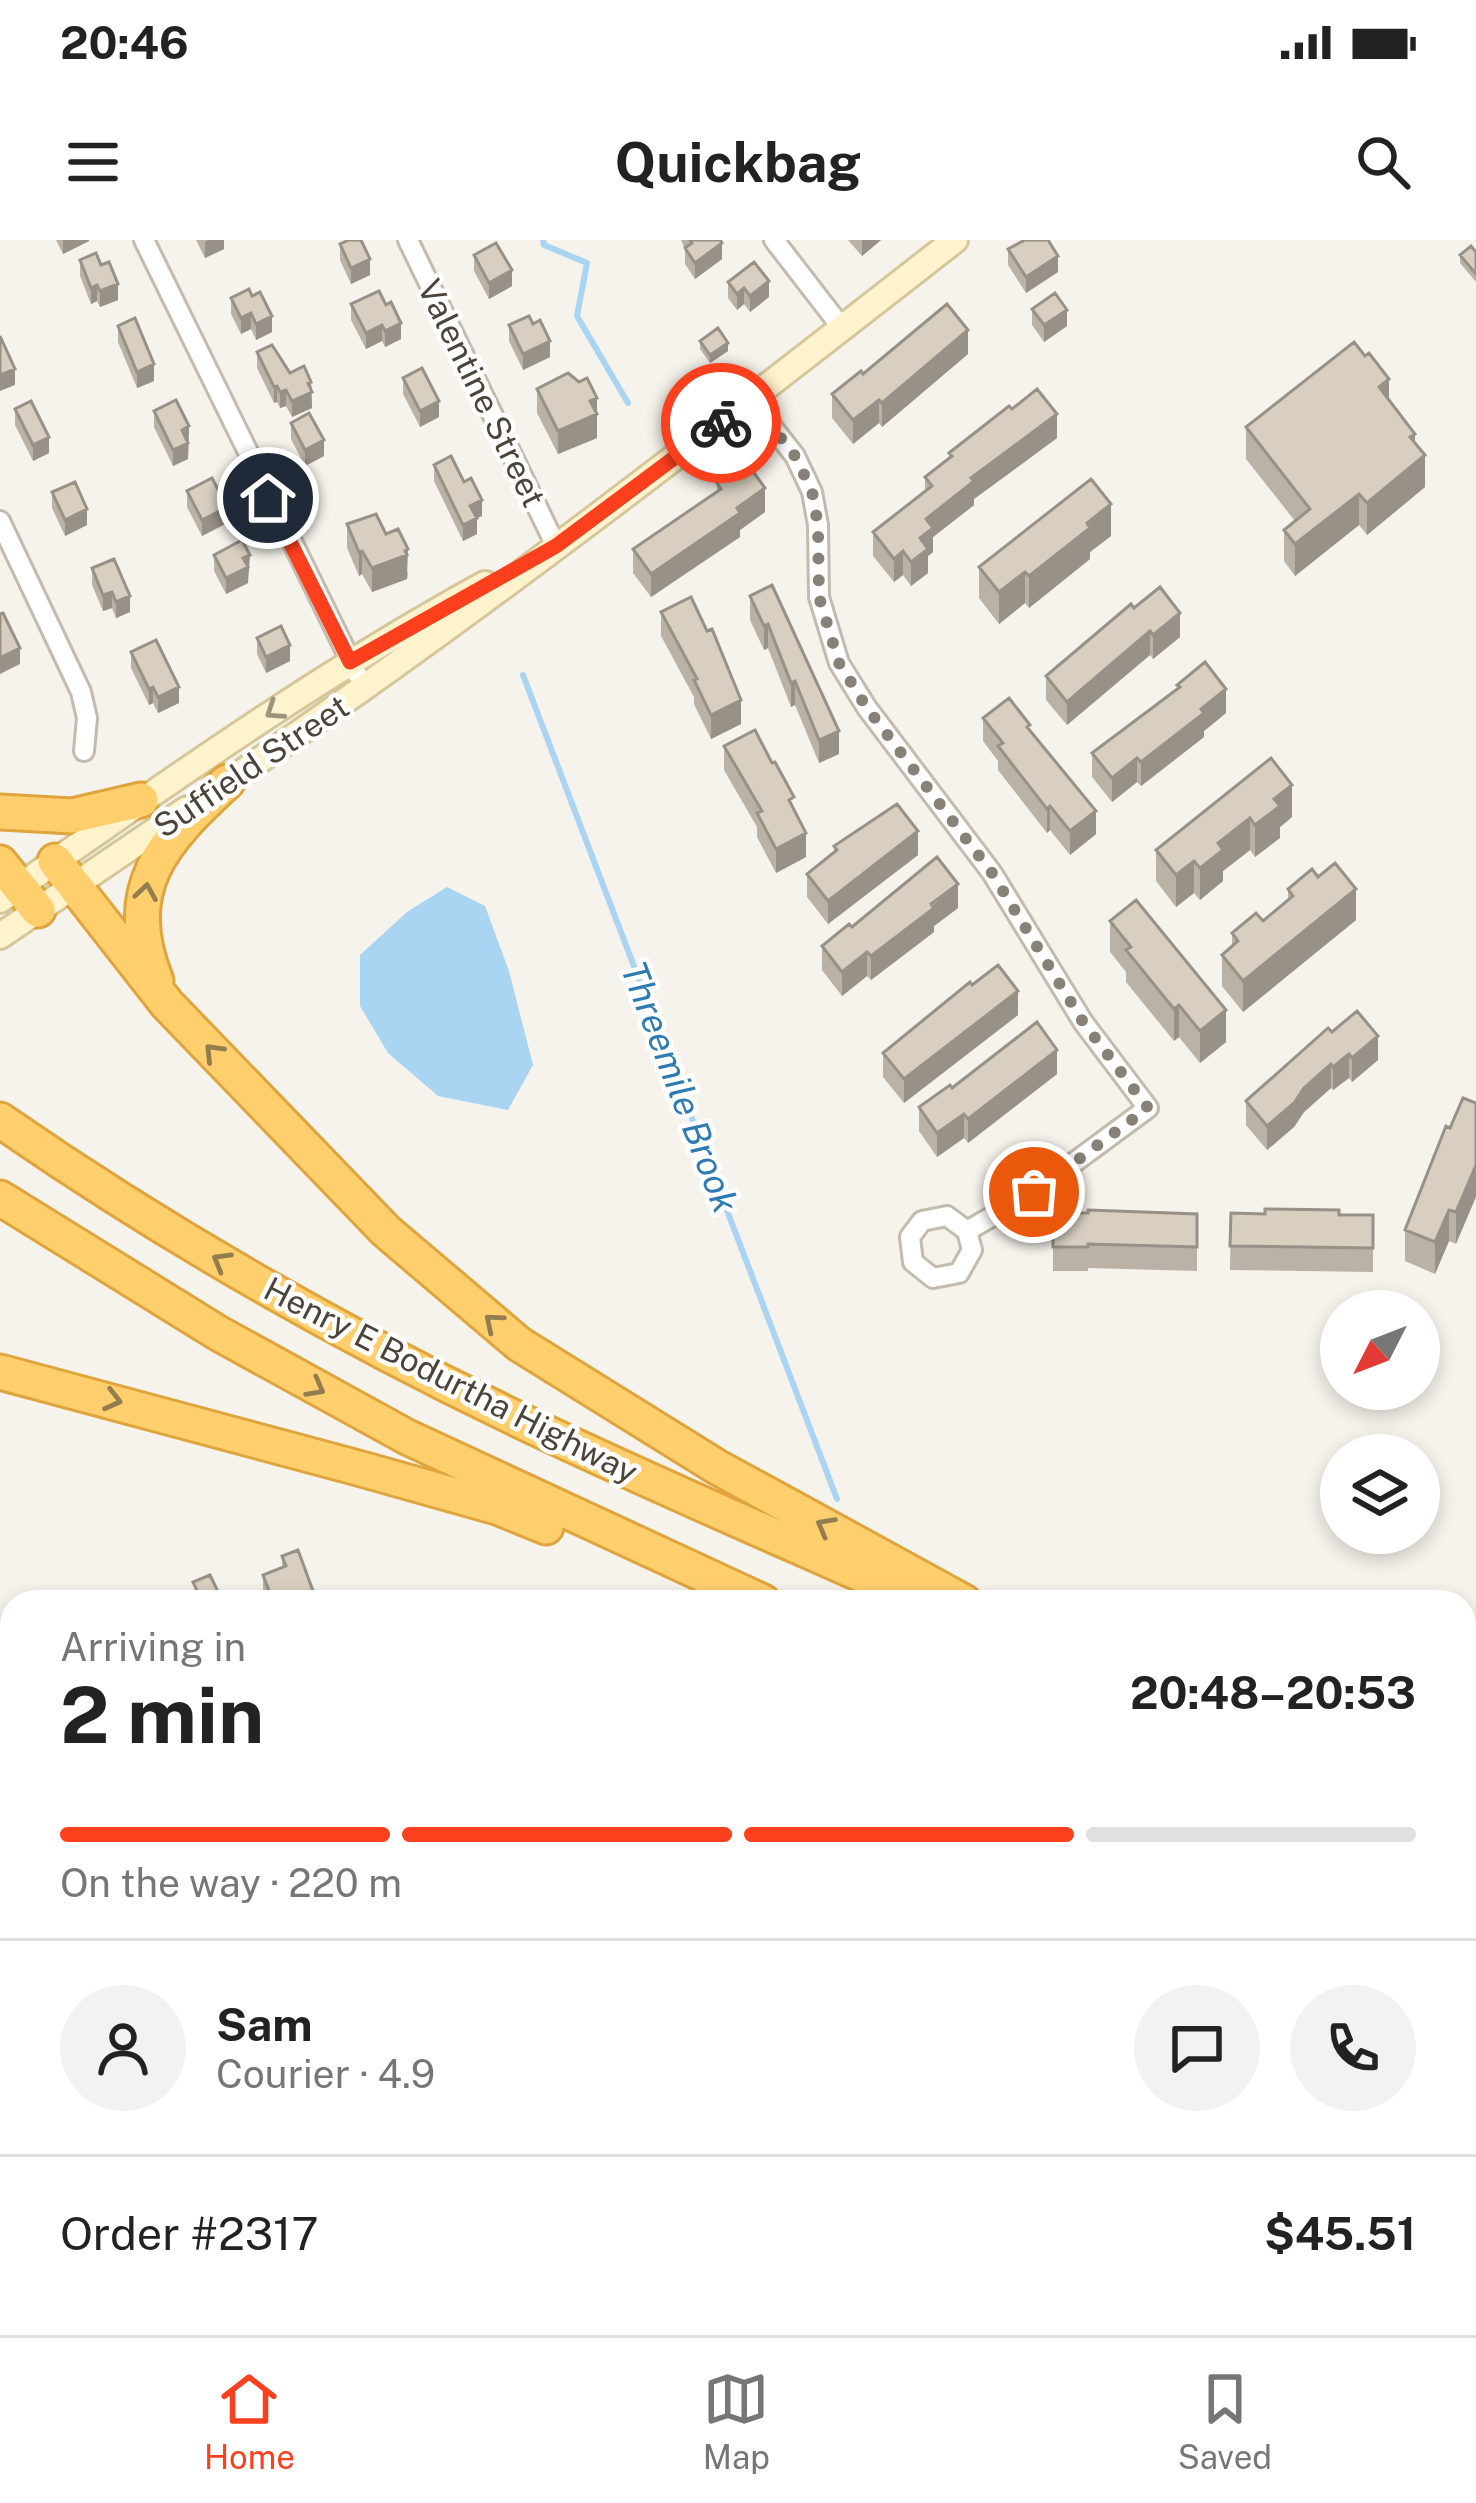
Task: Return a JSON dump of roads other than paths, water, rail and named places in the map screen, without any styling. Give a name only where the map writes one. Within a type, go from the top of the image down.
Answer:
[{"type":"highway","points":[[167,1004],[146,946],[143,914],[148,875],[173,834],[227,782]]},
{"type":"highway","points":[[0,812],[72,816],[142,800]]},
{"type":"highway","points":[[65,873],[167,1004],[386,1231],[519,1345],[717,1468],[942,1590]]},
{"type":"highway","name":"Henry E Bodurtha Highway","points":[[0,1120],[195,1246],[381,1351],[574,1446],[896,1590]]},
{"type":"highway","name":"Henry E Bodurtha Highway","points":[[0,1198],[157,1297],[344,1403],[492,1479],[737,1590]]},
{"type":"highway","points":[[0,1372],[176,1416],[497,1507],[707,1590]]},
{"type":"main road","name":"Suffield Street","points":[[0,936],[14,890],[65,873],[227,782],[364,689],[751,400],[955,240]]},
{"type":"main road","name":"Suffield Street","points":[[65,873],[142,800],[350,662],[556,546]]},
{"type":"street","points":[[144,240],[364,689]]},
{"type":"street","name":"Valentine Street","points":[[408,240],[556,546]]},
{"type":"street","points":[[774,240],[842,328]]},
{"type":"street","points":[[751,400],[795,456],[812,491],[818,525],[819,597],[839,663],[867,708],[992,873],[1083,1022],[1148,1108],[1044,1185],[968,1231]]},
{"type":"street","points":[[0,521],[81,692],[87,718],[84,751]]},
{"type":"water","points":[[447,887],[485,906],[509,971],[533,1065],[508,1110],[438,1096],[388,1053],[360,1006],[360,955],[407,912]]},
{"type":"waterway","name":"Threemile Brook","points":[[543,240],[544,245],[587,263],[577,316],[628,403]]},
{"type":"waterway","name":"Threemile Brook","points":[[523,675],[837,1499]]}]
